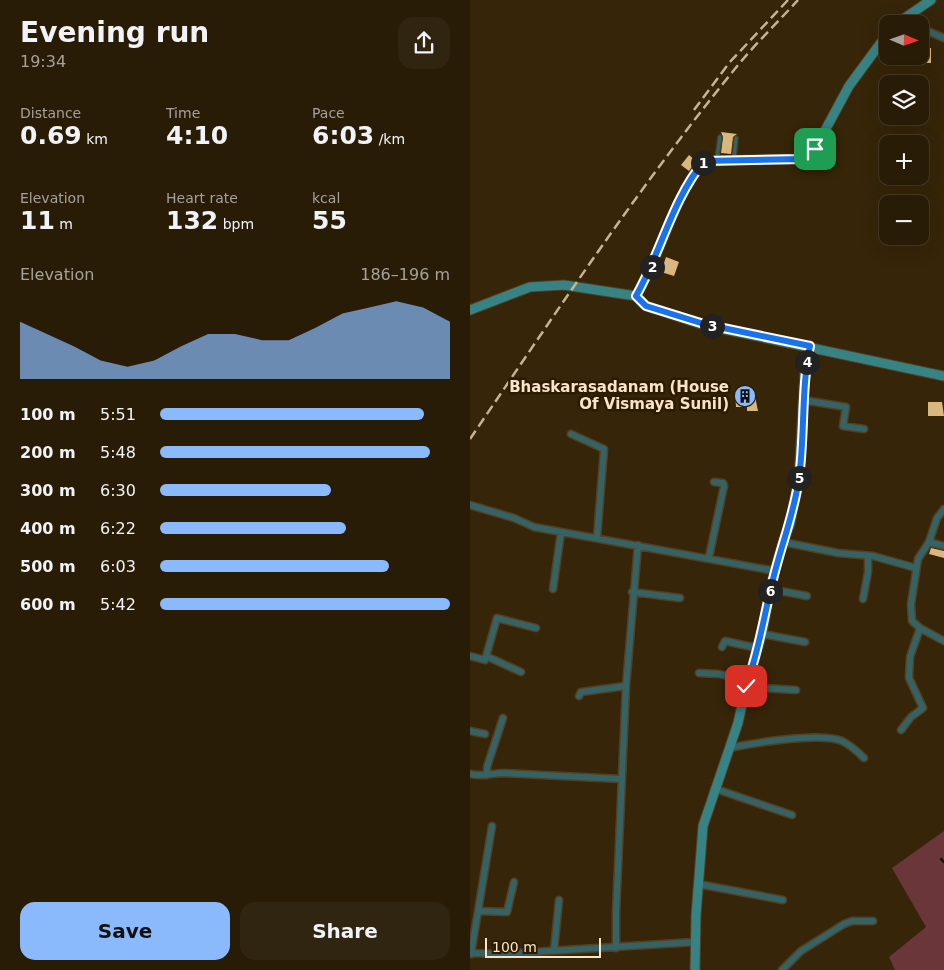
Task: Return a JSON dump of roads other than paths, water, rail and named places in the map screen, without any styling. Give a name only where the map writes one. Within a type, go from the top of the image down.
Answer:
[{"type":"main road","points":[[909,15],[931,0]]},
{"type":"main road","points":[[636,296],[648,276],[688,181],[704,161],[802,159],[815,149],[849,86],[879,45]]},
{"type":"main road","points":[[470,310],[530,287],[564,285],[636,296],[646,306],[704,324],[944,376]]},
{"type":"main road","points":[[696,970],[695,942],[703,826],[738,723],[762,634],[770,589],[790,524],[799,477],[805,370],[810,346]]},
{"type":"street","points":[[929,32],[944,38]]},
{"type":"street","points":[[803,400],[846,407],[843,426],[864,430]]},
{"type":"street","points":[[571,434],[604,449],[597,538]]},
{"type":"street","points":[[709,557],[724,486],[723,483],[714,482]]},
{"type":"street","points":[[470,505],[514,518],[534,527],[638,544],[775,570]]},
{"type":"street","points":[[944,509],[937,518],[929,542],[918,559],[911,604],[912,622],[944,641]]},
{"type":"street","points":[[553,589],[561,532]]},
{"type":"street","points":[[783,542],[838,553],[868,556],[916,568]]},
{"type":"street","points":[[929,542],[944,546]]},
{"type":"street","points":[[616,948],[626,686],[632,592],[638,544]]},
{"type":"street","points":[[863,599],[868,556]]},
{"type":"street","points":[[770,589],[807,596]]},
{"type":"street","points":[[632,592],[680,598]]},
{"type":"street","points":[[470,656],[483,660],[486,656],[497,618],[536,628]]},
{"type":"street","points":[[901,730],[911,717],[923,708],[910,678],[910,657],[920,628]]},
{"type":"street","points":[[762,634],[805,642]]},
{"type":"street","points":[[722,646],[725,641],[757,648]]},
{"type":"street","points":[[486,656],[521,672]]},
{"type":"street","points":[[699,673],[719,674],[747,684],[796,690]]},
{"type":"street","points":[[580,696],[581,692],[626,686]]},
{"type":"street","points":[[487,775],[487,767],[503,718]]},
{"type":"street","points":[[470,731],[484,734]]},
{"type":"street","points":[[728,748],[756,743],[827,738],[842,741],[864,758]]},
{"type":"street","points":[[470,774],[482,777],[506,773],[621,779]]},
{"type":"street","points":[[716,789],[792,815]]},
{"type":"street","points":[[492,826],[471,953],[500,954],[695,942]]},
{"type":"street","points":[[478,911],[507,912],[514,882]]},
{"type":"street","points":[[698,884],[782,900]]},
{"type":"street","points":[[554,950],[559,900]]},
{"type":"street","points":[[782,970],[801,952],[844,924],[852,921],[873,921]]},
{"type":"lane","points":[[717,161],[720,136]]},
{"type":"lane","points":[[734,161],[736,138]]},
{"type":"waterway","points":[[941,859],[944,862]]},
{"type":"railway","points":[[694,110],[729,63],[788,0]]},
{"type":"railway","points":[[470,439],[566,298],[664,160],[742,61],[798,0]]},
{"type":"place","name":"Bhaskarasadanam (House Of Vismaya Sunil)","points":[[745,396]]}]
